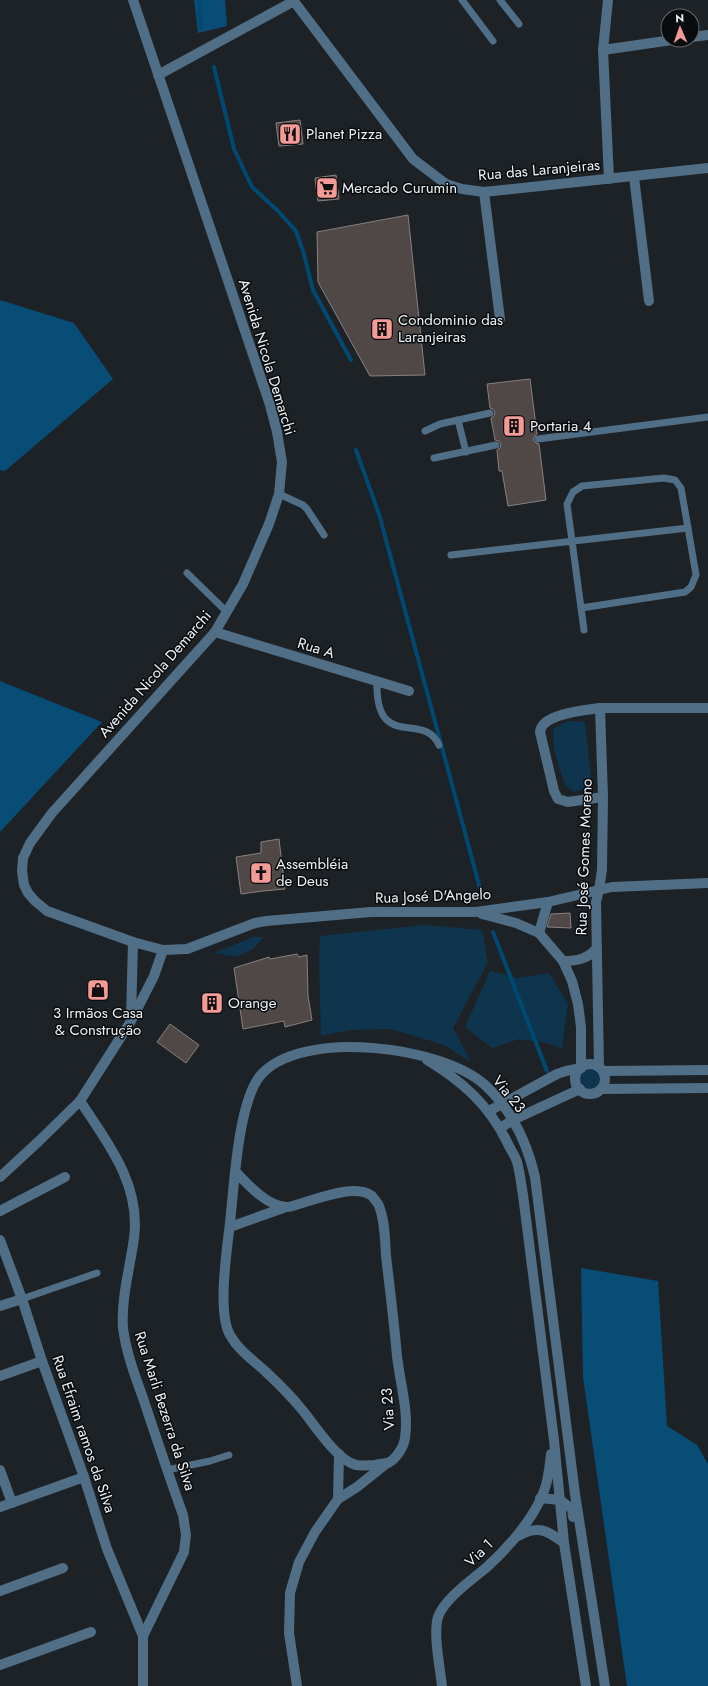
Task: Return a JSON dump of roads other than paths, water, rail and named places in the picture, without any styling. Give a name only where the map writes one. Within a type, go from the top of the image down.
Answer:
[{"type":"street","name":"Avenida Nicola Demarchi","points":[[133,0],[270,405],[277,432],[282,462],[279,494],[269,524],[243,584],[214,632],[52,813],[30,843],[23,858],[22,871],[24,885],[35,901],[48,911],[133,942],[163,950]]},
{"type":"street","points":[[608,0],[603,50],[609,179]]},
{"type":"street","points":[[158,75],[294,1]]},
{"type":"street","name":"Rua das Laranjeiras","points":[[294,1],[413,159],[446,184],[462,189],[484,192],[708,168]]},
{"type":"street","points":[[603,50],[660,42]]},
{"type":"street","points":[[634,177],[649,301]]},
{"type":"street","points":[[484,192],[500,319]]},
{"type":"street","name":"Rua A","points":[[214,632],[409,691]]},
{"type":"street","points":[[602,796],[568,802],[558,799],[554,791],[540,732],[540,728],[545,721],[572,712],[600,708],[708,708]]},
{"type":"street","name":"Rua José Gomes Moreno","points":[[600,708],[602,870],[596,902],[601,1069]]},
{"type":"street","name":"Rua José D'Angelo","points":[[163,950],[187,949],[266,920],[371,912],[476,912],[548,902],[612,886],[708,883]]},
{"type":"street","points":[[539,932],[548,902]]},
{"type":"street","points":[[476,912],[516,923],[539,932],[563,961],[572,981],[578,1004],[581,1027],[580,1068],[576,1081],[580,1089],[588,1093],[597,1092],[601,1089],[708,1088]]},
{"type":"street","points":[[131,1020],[133,942]]},
{"type":"street","points":[[563,961],[584,958],[592,954],[597,948]]},
{"type":"street","points":[[0,1177],[40,1141],[80,1101],[131,1020],[154,976],[163,950]]},
{"type":"street","name":"Via 23","points":[[230,1227],[287,1207],[343,1192],[366,1192],[374,1198],[379,1205],[405,1410],[405,1441],[399,1452],[387,1463],[354,1465],[339,1454],[294,1400],[264,1370],[239,1350],[228,1332],[224,1307],[230,1227],[244,1116],[252,1088],[261,1075],[271,1066],[292,1056],[340,1047],[378,1047],[402,1051],[442,1061],[461,1068],[483,1083],[502,1104],[513,1120],[529,1154],[535,1177],[575,1494],[605,1686]]},
{"type":"street","name":"Via 23","points":[[420,1056],[467,1087],[489,1111],[500,1128],[516,1161],[523,1195],[554,1440],[564,1543],[586,1686]]},
{"type":"street","points":[[489,1111],[557,1074],[566,1070],[580,1068],[590,1064],[601,1069],[708,1070]]},
{"type":"street","points":[[601,1069],[605,1080],[601,1089]]},
{"type":"street","points":[[500,1128],[513,1120],[580,1089]]},
{"type":"street","name":"Rua Marli Bezerra da Silva","points":[[80,1101],[119,1162],[130,1188],[135,1212],[134,1236],[123,1301],[123,1329],[132,1365],[183,1515],[186,1535],[184,1552],[144,1636],[142,1686]]},
{"type":"street","points":[[236,1172],[257,1194],[273,1203],[287,1207]]},
{"type":"street","points":[[0,1211],[66,1177]]},
{"type":"street","name":"Rua Efraim ramos da Silva","points":[[0,1240],[84,1477],[107,1549],[144,1636]]},
{"type":"street","points":[[0,1306],[22,1299]]},
{"type":"street","points":[[0,1376],[42,1361]]},
{"type":"street","name":"Via 1","points":[[442,1686],[436,1628],[438,1615],[449,1601],[488,1567],[516,1537],[540,1498],[547,1482],[554,1440]]},
{"type":"street","points":[[338,1499],[339,1454]]},
{"type":"street","points":[[297,1686],[289,1633],[290,1593],[299,1562],[315,1532],[338,1499],[357,1488],[387,1463]]},
{"type":"street","points":[[0,1470],[12,1502]]},
{"type":"street","points":[[0,1507],[84,1477]]},
{"type":"street","points":[[540,1498],[560,1500],[572,1509],[580,1555],[585,1560]]},
{"type":"street","points":[[516,1537],[529,1530],[537,1530],[551,1534],[564,1543]]},
{"type":"street","points":[[0,1591],[63,1568]]},
{"type":"street","points":[[0,1666],[91,1632]]},
{"type":"lane","points":[[462,0],[493,41]]},
{"type":"lane","points":[[500,0],[518,24]]},
{"type":"lane","points":[[425,431],[440,424],[490,412]]},
{"type":"lane","points":[[538,439],[708,417]]},
{"type":"lane","points":[[458,420],[466,452]]},
{"type":"lane","points":[[434,458],[496,445]]},
{"type":"lane","points":[[582,608],[685,592],[691,587],[696,575],[681,488],[675,480],[664,478],[582,486],[574,492],[567,504],[584,630]]},
{"type":"lane","points":[[279,494],[307,509],[324,535]]},
{"type":"lane","points":[[451,555],[688,528]]},
{"type":"lane","points":[[186,573],[227,612]]},
{"type":"lane","points":[[377,681],[376,699],[379,709],[387,720],[399,727],[427,731],[436,737],[439,745]]},
{"type":"lane","points":[[22,1299],[97,1273]]},
{"type":"lane","points":[[167,1470],[210,1461],[229,1454]]},
{"type":"waterway","points":[[199,0],[201,28]]},
{"type":"waterway","points":[[214,67],[234,149],[252,187],[278,211],[296,231],[313,290],[351,360]]},
{"type":"waterway","points":[[356,450],[379,514],[481,892]]},
{"type":"waterway","points":[[493,932],[547,1071]]},
{"type":"place","name":"Planet Pizza","points":[[290,134]]},
{"type":"place","name":"Mercado Curumin","points":[[327,188]]},
{"type":"place","name":"Condominio das Laranjeiras","points":[[382,329]]},
{"type":"place","name":"Portaria 4","points":[[514,426]]},
{"type":"place","name":"Assembléia de Deus","points":[[261,873]]},
{"type":"place","name":"3 Irmãos Casa & Construção","points":[[98,990]]},
{"type":"place","name":"Orange","points":[[212,1003]]}]
